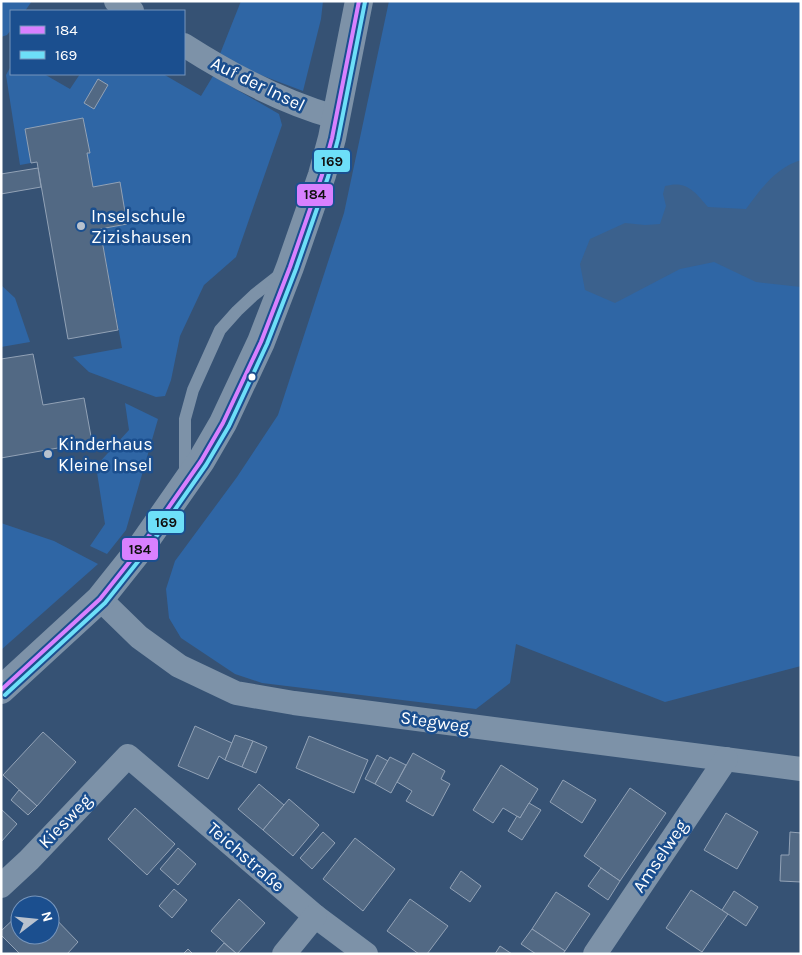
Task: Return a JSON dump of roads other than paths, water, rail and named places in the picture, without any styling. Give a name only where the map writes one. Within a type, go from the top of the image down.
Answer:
[{"type":"street","points":[[116,1],[130,10]]},
{"type":"street","points":[[1,690],[100,599],[139,550],[185,484],[223,423],[262,342],[322,175],[357,8]]},
{"type":"street","name":"Auf der Insel","points":[[185,46],[210,62],[281,99],[308,110],[335,117]]},
{"type":"street","name":"Stegweg","points":[[100,599],[139,637],[179,666],[236,693],[294,703],[801,769]]},
{"type":"street","name":"Kiesweg","points":[[1,886],[29,860],[128,756]]},
{"type":"street","name":"Teichstraße","points":[[128,756],[315,916],[366,954]]},
{"type":"street","name":"Amselweg","points":[[595,954],[726,759]]},
{"type":"street","points":[[284,954],[315,916]]},
{"type":"lane","points":[[185,484],[185,419],[193,390],[220,330],[254,294],[290,267]]},
{"type":"place","name":"Inselschule Zizishausen","points":[[81,226]]},
{"type":"place","name":"Kinderhaus Kleine Insel","points":[[48,454]]}]
